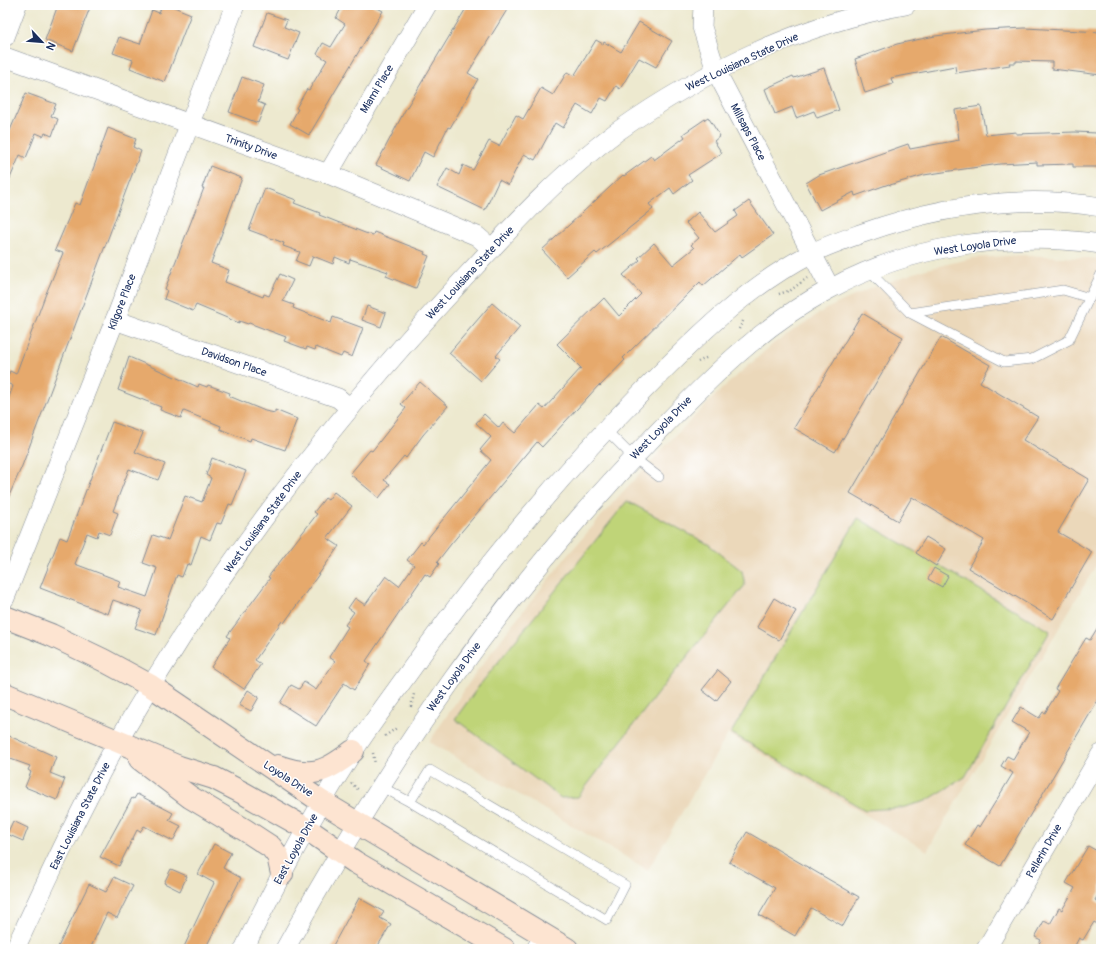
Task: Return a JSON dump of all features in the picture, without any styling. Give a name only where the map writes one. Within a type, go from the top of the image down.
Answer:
[{"type":"main road","name":"Loyola Drive","points":[[5,617],[51,635],[103,660],[151,686],[206,722],[258,760],[322,802],[358,823],[540,942],[567,949]]},
{"type":"main road","points":[[5,694],[179,767],[214,778],[307,829],[340,852],[504,949]]},
{"type":"main road","points":[[118,742],[190,797],[271,847],[278,856],[282,874]]},
{"type":"main road","points":[[258,760],[295,772],[309,774],[334,766],[354,752]]},
{"type":"street","points":[[5,37],[18,5]]},
{"type":"street","name":"Kilgore Place","points":[[5,598],[115,320],[235,5]]},
{"type":"street","name":"Miami Place","points":[[328,174],[427,5]]},
{"type":"street","name":"Millsaps Place","points":[[703,5],[702,28],[716,71],[830,288]]},
{"type":"street","name":"West Louisiana State Drive","points":[[151,686],[242,548],[350,408],[412,335],[557,182],[616,133],[673,95],[716,71],[800,34],[867,12],[906,5]]},
{"type":"street","name":"Trinity Drive","points":[[5,56],[189,125],[328,174],[477,236],[492,249]]},
{"type":"street","points":[[354,752],[442,626],[491,562],[605,429],[685,348],[721,316],[767,281],[812,253],[890,224],[946,210],[988,204],[1030,202],[1098,210]]},
{"type":"street","name":"West Loyola Drive","points":[[358,823],[380,786],[426,716],[478,643],[571,526],[633,457],[711,377],[746,346],[794,309],[830,288],[869,271],[900,260],[945,248],[986,242],[1065,239],[1101,244]]},
{"type":"street","name":"Davidson Place","points":[[115,320],[338,398],[350,408]]},
{"type":"street","name":"East Louisiana State Drive","points":[[15,949],[54,865],[118,742],[151,686]]},
{"type":"street","name":"East Loyola Drive","points":[[244,949],[282,874],[322,802],[354,752]]},
{"type":"street","name":"Pellerin Drive","points":[[986,949],[1101,754]]},
{"type":"street","points":[[285,949],[358,823]]},
{"type":"lane","points":[[869,271],[910,312],[1004,362],[1032,359],[1069,340],[1101,274]]},
{"type":"lane","points":[[910,312],[1062,290],[1090,298]]},
{"type":"lane","points":[[605,429],[633,457],[659,477]]},
{"type":"lane","points":[[380,786],[410,802],[607,920],[625,885],[430,770],[410,802]]},
{"type":"shaded area","points":[[1023,255],[1101,259],[1101,557],[927,851],[728,734],[648,870],[429,742],[473,677],[509,629],[567,556],[618,497],[671,440],[723,388],[774,343],[826,309],[871,288],[923,270],[973,258]]},
{"type":"green space","points":[[627,501],[708,544],[742,571],[745,585],[657,694],[578,797],[561,798],[455,719],[479,686]]},
{"type":"green space","points":[[858,518],[1050,631],[965,777],[926,801],[901,808],[865,810],[731,733]]},
{"type":"building","points":[[58,5],[91,5],[73,51],[45,40]]},
{"type":"building","points":[[162,5],[169,5],[191,14],[165,82],[130,68],[133,60],[113,53],[119,37],[140,44],[152,10],[159,13]]},
{"type":"building","points":[[343,5],[372,5],[383,11],[309,135],[290,124],[298,109],[296,108],[327,60],[317,54],[323,43],[331,47],[345,24],[336,18]]},
{"type":"building","points":[[468,5],[510,5],[468,73],[478,79],[450,128],[448,127],[433,157],[424,152],[410,181],[376,165],[404,112]]},
{"type":"building","points":[[267,13],[287,20],[284,27],[299,33],[288,60],[254,47]]},
{"type":"building","points":[[639,22],[672,41],[656,67],[639,58],[620,89],[616,86],[607,101],[601,98],[592,114],[577,105],[563,128],[555,123],[535,160],[524,154],[508,185],[499,180],[485,210],[437,187],[447,168],[459,175],[463,165],[473,170],[489,141],[499,146],[516,115],[523,119],[541,88],[553,95],[567,72],[574,76],[596,40],[603,44],[604,42],[621,52]]},
{"type":"building","points":[[1025,28],[1101,32],[1101,75],[1052,69],[1052,62],[1016,61],[1016,63],[1009,63],[1010,65],[956,73],[955,66],[891,78],[893,84],[865,93],[855,59],[897,44],[935,36],[985,30]]},
{"type":"building","points":[[824,68],[839,110],[817,118],[814,111],[796,118],[792,107],[775,114],[765,89],[793,76],[794,78]]},
{"type":"building","points":[[242,77],[264,85],[258,102],[265,105],[258,123],[229,112]]},
{"type":"building","points":[[26,93],[56,104],[51,116],[58,119],[52,136],[45,133],[43,136],[36,133],[26,158],[20,155],[5,190],[5,142]]},
{"type":"building","points":[[981,106],[986,135],[1016,132],[1016,134],[1075,132],[1097,133],[1096,143],[1101,144],[1101,167],[1073,167],[1073,164],[1037,165],[1037,162],[1000,164],[950,171],[924,175],[890,185],[889,184],[855,196],[854,192],[820,210],[806,183],[819,175],[908,144],[910,149],[959,140],[955,110]]},
{"type":"building","points":[[708,117],[720,136],[714,141],[722,153],[688,175],[692,180],[674,194],[670,188],[649,204],[653,209],[597,254],[595,252],[567,277],[542,250],[623,175],[624,176],[651,156],[654,160],[685,137],[683,134]]},
{"type":"building","points":[[108,128],[136,139],[133,147],[141,151],[22,466],[5,505],[5,408],[13,386],[5,382],[10,371],[16,374],[45,296],[63,253],[55,250],[75,203],[80,205]]},
{"type":"building","points":[[210,166],[242,178],[211,263],[229,270],[225,282],[263,297],[264,294],[269,296],[280,274],[293,280],[283,301],[294,305],[293,308],[331,323],[333,317],[363,328],[352,357],[343,353],[341,357],[316,347],[315,350],[307,347],[306,349],[284,341],[286,337],[249,323],[239,321],[239,323],[196,305],[193,311],[164,299],[167,290],[165,289],[204,188],[202,188]]},
{"type":"building","points":[[265,188],[296,200],[294,203],[320,213],[319,215],[365,233],[373,235],[374,232],[425,252],[424,254],[429,256],[416,288],[386,276],[388,272],[350,259],[349,263],[335,257],[333,264],[313,256],[309,266],[296,261],[300,252],[283,246],[284,243],[249,230]]},
{"type":"building","points":[[749,201],[773,235],[742,257],[740,254],[703,286],[700,282],[623,358],[625,360],[600,386],[599,385],[542,447],[537,442],[451,544],[437,562],[439,564],[430,577],[425,574],[366,661],[370,664],[354,690],[344,683],[316,726],[280,703],[291,685],[299,689],[304,682],[316,690],[335,661],[329,657],[348,627],[345,625],[354,612],[348,608],[355,598],[365,605],[386,576],[399,586],[414,565],[407,560],[421,542],[423,544],[491,460],[480,450],[491,437],[476,423],[484,414],[499,428],[503,423],[515,433],[539,405],[544,409],[581,368],[557,344],[604,298],[619,316],[641,294],[623,275],[640,260],[638,258],[654,243],[673,265],[694,248],[691,245],[699,238],[686,223],[698,212],[715,232],[738,216],[735,211]]},
{"type":"building","points":[[492,303],[520,327],[496,356],[500,359],[481,381],[449,353]]},
{"type":"building","points":[[367,306],[386,313],[381,327],[362,320]]},
{"type":"building","points":[[862,313],[903,337],[835,452],[794,428]]},
{"type":"building","points":[[941,337],[990,365],[980,382],[1038,417],[1023,440],[1089,479],[1058,532],[1092,552],[1053,619],[968,568],[984,540],[912,497],[898,521],[850,493]]},
{"type":"building","points":[[129,357],[198,387],[199,384],[207,387],[208,385],[230,393],[229,396],[265,411],[275,413],[275,410],[297,419],[285,450],[251,438],[250,441],[220,429],[221,426],[184,411],[181,418],[160,410],[161,407],[118,390]]},
{"type":"building","points":[[420,382],[448,406],[423,435],[406,458],[404,456],[384,480],[390,484],[379,498],[350,474],[370,450],[372,451],[406,408],[401,404]]},
{"type":"building","points":[[112,422],[143,433],[135,452],[165,464],[158,480],[129,469],[113,511],[118,513],[110,535],[99,531],[97,537],[87,533],[75,564],[120,581],[118,587],[147,597],[157,568],[143,563],[153,535],[168,540],[185,496],[202,502],[211,478],[206,475],[212,458],[246,471],[232,505],[229,504],[221,524],[217,523],[210,540],[201,536],[191,565],[187,564],[182,577],[177,575],[156,635],[135,628],[142,610],[113,600],[108,614],[40,588],[60,537],[67,540]]},
{"type":"building","points":[[334,492],[352,506],[327,538],[339,546],[284,623],[282,621],[255,660],[261,664],[244,689],[211,667],[230,638],[227,636],[270,578],[268,577],[317,514],[314,512],[325,498],[328,500]]},
{"type":"building","points":[[926,537],[946,549],[936,566],[916,553]]},
{"type":"building","points":[[934,568],[948,576],[942,587],[928,579]]},
{"type":"building","points":[[774,598],[796,611],[779,640],[757,627]]},
{"type":"building","points":[[1101,622],[1101,695],[1000,866],[965,845],[977,825],[980,827],[1013,773],[1001,766],[1007,756],[1013,759],[1029,732],[1012,722],[1021,707],[1039,718],[1043,712],[1045,713],[1058,691],[1055,689],[1086,638],[1090,640]]},
{"type":"building","points":[[718,670],[731,681],[716,701],[702,690]]},
{"type":"building","points":[[248,690],[259,697],[251,711],[239,705]]},
{"type":"building","points":[[5,734],[56,757],[50,773],[65,779],[57,800],[25,787],[31,772],[28,770],[30,766],[5,757]]},
{"type":"building","points":[[137,794],[173,813],[169,820],[181,826],[173,841],[144,826],[140,832],[137,830],[119,866],[100,857],[132,798],[134,799]]},
{"type":"building","points":[[13,821],[28,828],[23,841],[7,834]]},
{"type":"building","points":[[747,832],[859,897],[843,926],[811,908],[795,936],[759,915],[775,888],[729,862]]},
{"type":"building","points":[[214,844],[231,853],[223,868],[241,878],[205,949],[183,949],[214,883],[198,874]]},
{"type":"building","points":[[1088,846],[1101,853],[1101,890],[1095,900],[1101,904],[1101,926],[1094,922],[1083,940],[1079,938],[1073,949],[1036,949],[1041,940],[1035,937],[1044,921],[1050,924],[1059,908],[1062,910],[1075,888],[1066,883]]},
{"type":"building","points":[[171,869],[187,876],[180,891],[164,883]]},
{"type":"building","points":[[114,877],[133,886],[117,918],[107,913],[90,949],[57,949],[89,884],[106,892]]},
{"type":"building","points":[[359,898],[384,912],[380,918],[391,924],[376,949],[331,949]]}]
